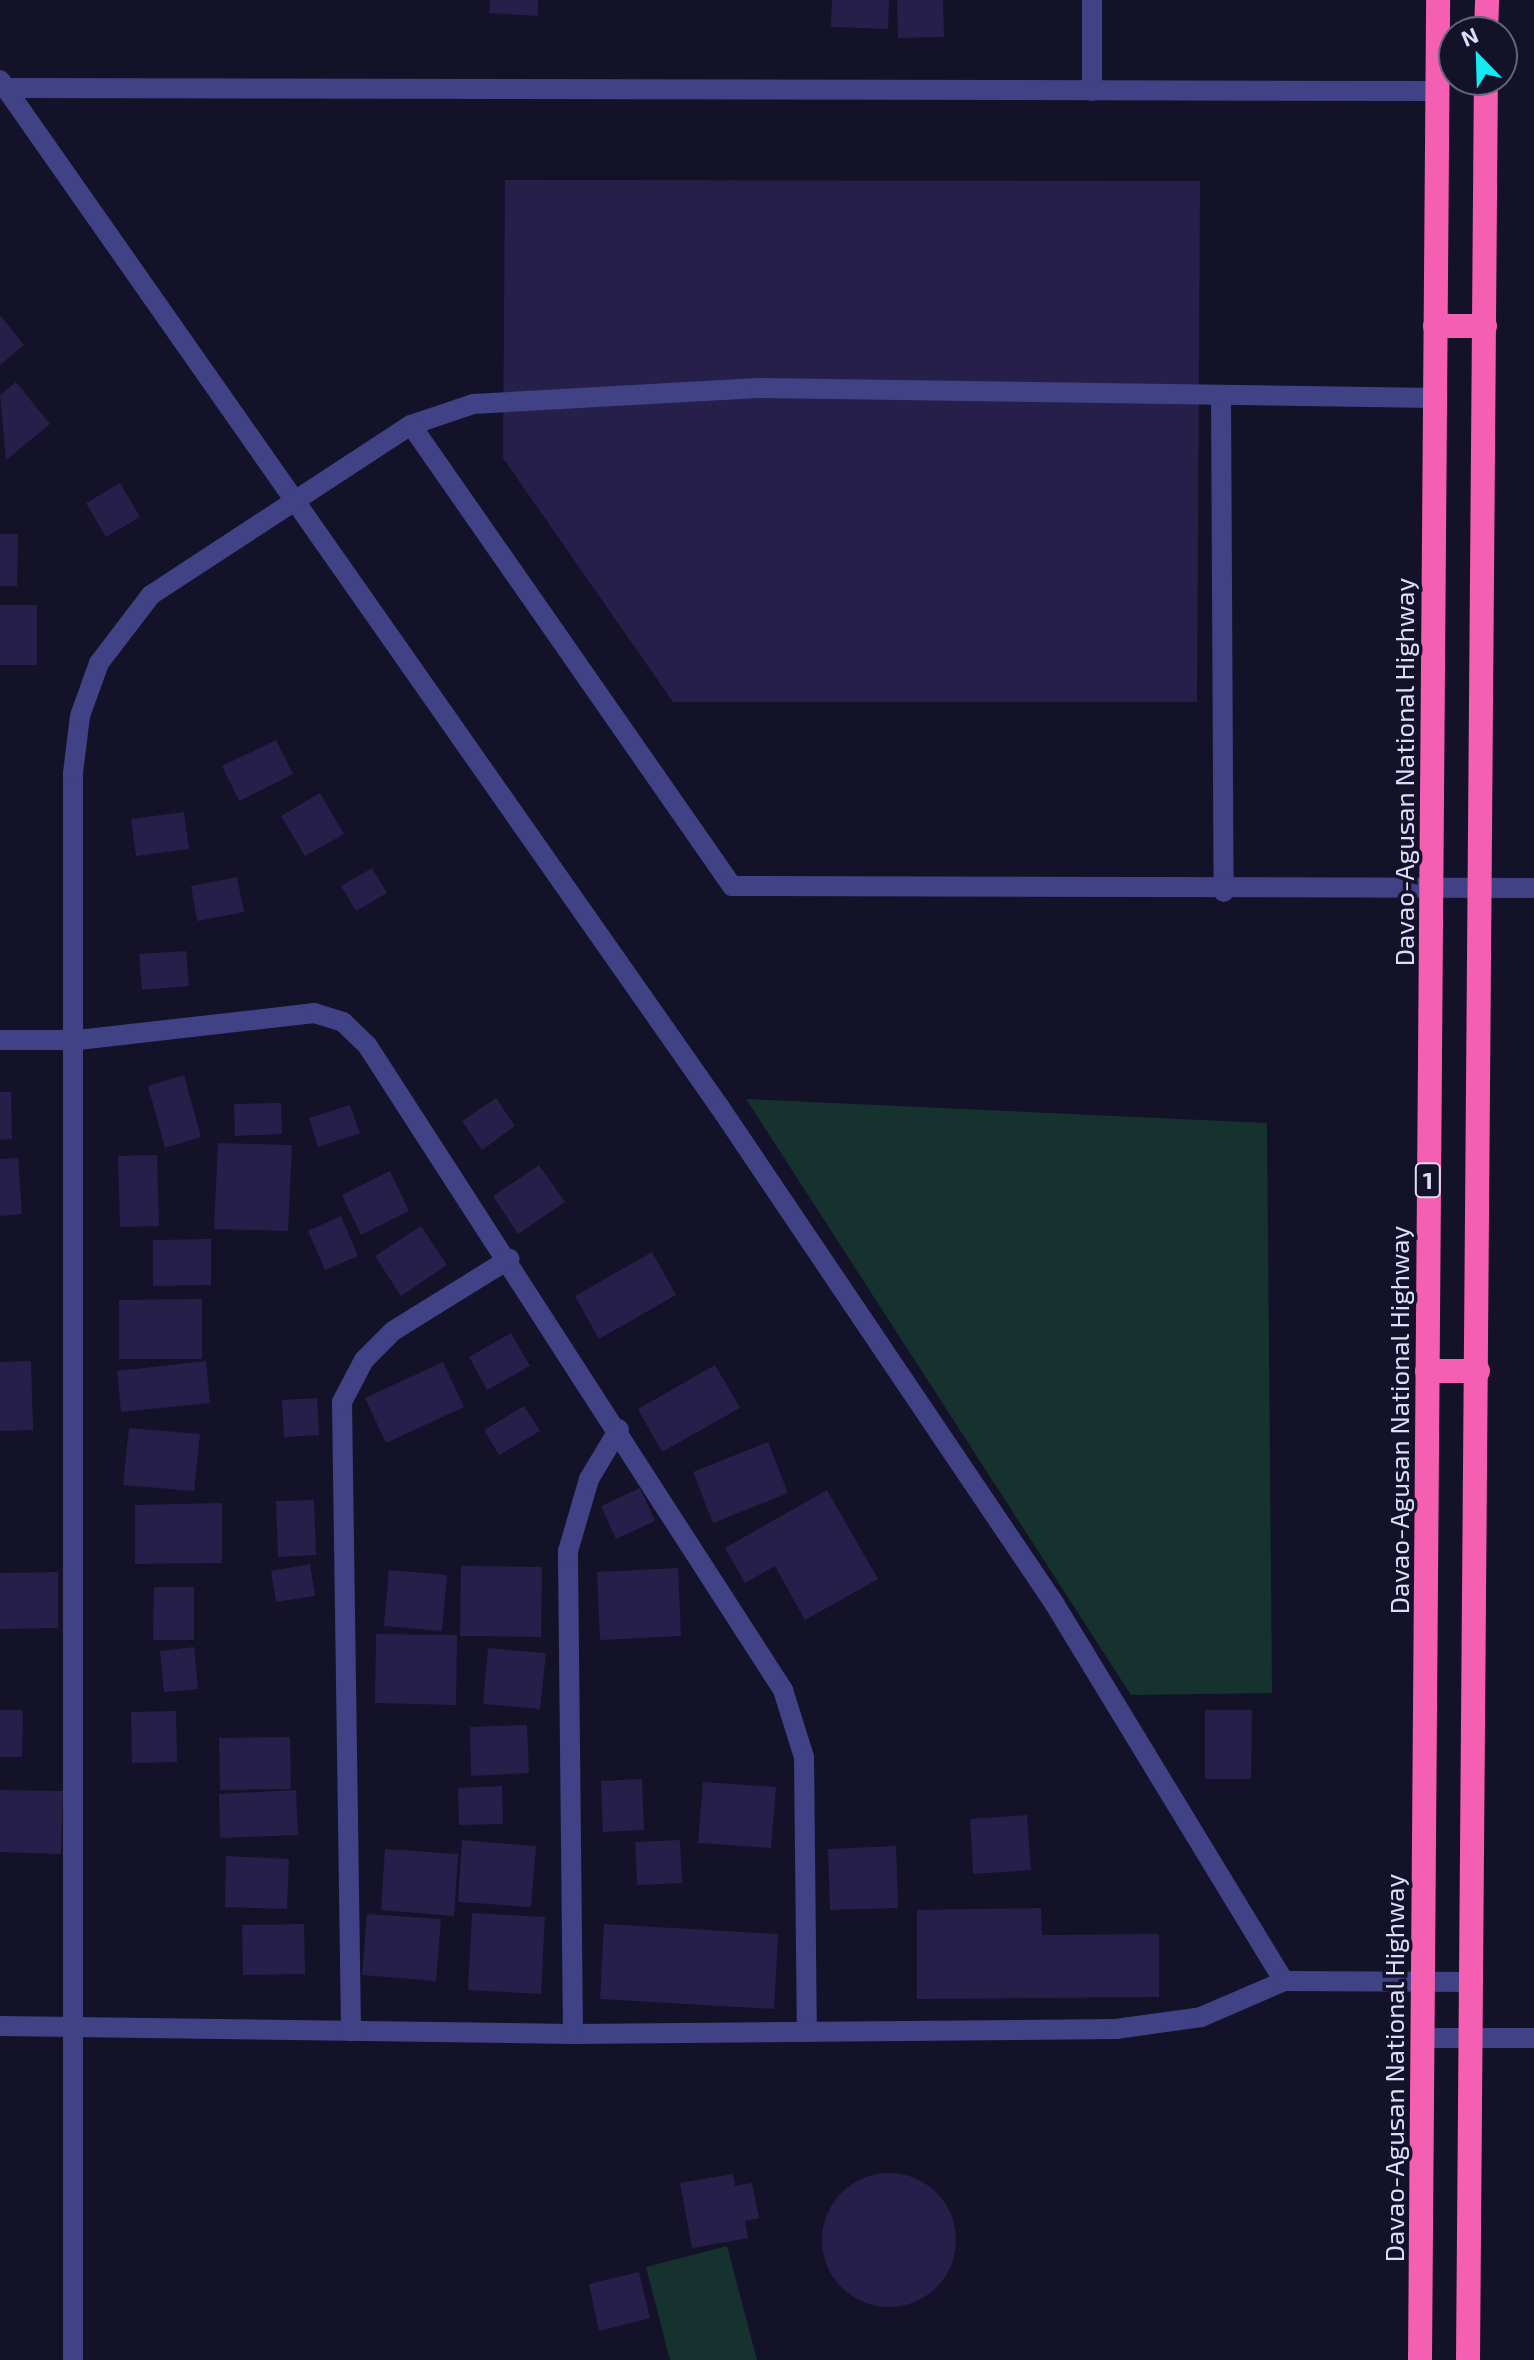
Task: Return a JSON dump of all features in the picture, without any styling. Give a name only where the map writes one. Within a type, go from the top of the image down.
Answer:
[{"type":"highway","name":"Davao-Agusan National Highway","points":[[1420,2360],[1438,0]]},
{"type":"highway","name":"1","points":[[1468,2360],[1486,96]]},
{"type":"highway","points":[[1435,326],[1485,326]]},
{"type":"highway","points":[[1427,1371],[1478,1371]]},
{"type":"street","points":[[1092,0],[1092,91]]},
{"type":"street","points":[[3,84],[1437,91]]},
{"type":"street","points":[[3,84],[299,502],[1054,1603],[1284,1981]]},
{"type":"street","points":[[73,2360],[78,1040],[73,773],[80,716],[99,663],[151,595],[299,502],[411,425],[473,404],[623,392],[1435,398]]},
{"type":"street","points":[[1221,395],[1224,892]]},
{"type":"street","points":[[411,425],[732,886],[1224,892],[1534,888]]},
{"type":"street","points":[[0,1040],[78,1040],[263,1015],[314,1013],[343,1022],[367,1045],[768,1659],[795,1722],[804,1757],[807,2032]]},
{"type":"street","points":[[351,2031],[342,1402],[364,1360],[393,1331],[509,1259]]},
{"type":"street","points":[[573,2034],[568,1551],[589,1479],[619,1429]]},
{"type":"street","points":[[0,2026],[573,2034],[1160,2026],[1215,2012],[1284,1981],[1471,1982]]},
{"type":"street","points":[[1422,2038],[1534,2038]]},
{"type":"green space","points":[[746,1099],[1267,1123],[1272,1693],[1131,1695]]},
{"type":"green space","points":[[727,2246],[757,2360],[670,2360],[646,2267]]},
{"type":"building","points":[[490,0],[538,0],[538,16],[489,13]]},
{"type":"building","points":[[832,0],[889,0],[888,29],[831,27]]},
{"type":"building","points":[[897,0],[943,0],[944,37],[898,38]]},
{"type":"building","points":[[505,180],[1200,181],[1197,702],[673,702],[503,458]]},
{"type":"building","points":[[0,315],[24,345],[0,365]]},
{"type":"building","points":[[16,382],[50,424],[6,460],[0,395]]},
{"type":"building","points":[[120,483],[140,517],[106,537],[86,503]]},
{"type":"building","points":[[0,534],[18,534],[17,586],[0,586]]},
{"type":"building","points":[[0,605],[37,605],[37,665],[0,665]]},
{"type":"building","points":[[276,740],[293,774],[239,801],[222,766]]},
{"type":"building","points":[[320,793],[344,834],[305,856],[281,816]]},
{"type":"building","points":[[184,812],[189,849],[136,856],[131,819]]},
{"type":"building","points":[[372,868],[387,893],[356,911],[341,886]]},
{"type":"building","points":[[237,877],[244,912],[197,921],[191,886]]},
{"type":"building","points":[[186,951],[189,986],[142,990],[139,954]]},
{"type":"building","points":[[184,1075],[201,1137],[165,1148],[148,1086]]},
{"type":"building","points":[[0,1092],[11,1092],[12,1139],[0,1140]]},
{"type":"building","points":[[496,1098],[515,1126],[482,1150],[462,1121]]},
{"type":"building","points":[[281,1103],[282,1134],[235,1136],[234,1104]]},
{"type":"building","points":[[350,1105],[360,1133],[318,1147],[309,1118]]},
{"type":"building","points":[[218,1143],[292,1145],[288,1231],[214,1229]]},
{"type":"building","points":[[157,1155],[159,1226],[120,1227],[118,1156]]},
{"type":"building","points":[[18,1158],[22,1214],[0,1216],[0,1159]]},
{"type":"building","points":[[539,1165],[565,1202],[518,1234],[493,1196]]},
{"type":"building","points":[[390,1171],[409,1211],[361,1235],[342,1195]]},
{"type":"building","points":[[341,1216],[358,1256],[325,1270],[308,1231]]},
{"type":"building","points":[[421,1226],[447,1265],[401,1296],[375,1256]]},
{"type":"building","points":[[211,1239],[211,1285],[153,1286],[153,1240]]},
{"type":"building","points":[[652,1252],[676,1295],[599,1339],[575,1296]]},
{"type":"building","points":[[202,1299],[202,1359],[119,1359],[119,1300]]},
{"type":"building","points":[[511,1333],[530,1366],[487,1390],[469,1357]]},
{"type":"building","points":[[31,1361],[33,1430],[0,1431],[0,1362]]},
{"type":"building","points":[[206,1361],[210,1403],[121,1412],[117,1371]]},
{"type":"building","points":[[443,1362],[464,1407],[386,1443],[365,1398]]},
{"type":"building","points":[[715,1365],[740,1408],[662,1452],[638,1409]]},
{"type":"building","points":[[317,1398],[319,1435],[284,1437],[282,1400]]},
{"type":"building","points":[[524,1406],[540,1431],[499,1455],[484,1430]]},
{"type":"building","points":[[129,1428],[200,1434],[194,1491],[123,1485]]},
{"type":"building","points":[[768,1442],[788,1493],[713,1523],[693,1472]]},
{"type":"building","points":[[640,1488],[655,1521],[616,1539],[601,1506]]},
{"type":"building","points":[[827,1490],[878,1579],[805,1620],[775,1566],[745,1583],[725,1548]]},
{"type":"building","points":[[314,1500],[316,1555],[278,1557],[276,1501]]},
{"type":"building","points":[[222,1503],[222,1563],[135,1564],[135,1505]]},
{"type":"building","points":[[310,1564],[315,1596],[276,1602],[271,1571]]},
{"type":"building","points":[[461,1566],[542,1567],[541,1637],[460,1636]]},
{"type":"building","points":[[678,1568],[681,1636],[600,1640],[597,1572]]},
{"type":"building","points":[[389,1570],[447,1575],[442,1631],[384,1626]]},
{"type":"building","points":[[58,1572],[58,1628],[0,1629],[0,1573]]},
{"type":"building","points":[[154,1587],[194,1587],[194,1640],[153,1640]]},
{"type":"building","points":[[376,1634],[457,1635],[456,1705],[375,1703]]},
{"type":"building","points":[[194,1647],[198,1689],[164,1692],[160,1651]]},
{"type":"building","points":[[488,1648],[546,1653],[540,1709],[483,1704]]},
{"type":"building","points":[[0,1710],[23,1710],[22,1757],[0,1757]]},
{"type":"building","points":[[1205,1710],[1252,1710],[1251,1779],[1205,1779]]},
{"type":"building","points":[[176,1711],[177,1762],[132,1763],[131,1712]]},
{"type":"building","points":[[527,1725],[529,1773],[471,1776],[470,1727]]},
{"type":"building","points":[[290,1737],[291,1789],[220,1790],[219,1738]]},
{"type":"building","points":[[642,1779],[644,1830],[603,1832],[601,1781]]},
{"type":"building","points":[[703,1782],[776,1787],[771,1848],[698,1843]]},
{"type":"building","points":[[502,1786],[503,1824],[459,1825],[458,1788]]},
{"type":"building","points":[[0,1790],[63,1791],[61,1854],[0,1852]]},
{"type":"building","points":[[296,1790],[298,1835],[220,1838],[219,1794]]},
{"type":"building","points":[[1027,1815],[1031,1870],[973,1874],[970,1819]]},
{"type":"building","points":[[462,1840],[536,1846],[531,1907],[458,1902]]},
{"type":"building","points":[[680,1840],[682,1883],[637,1885],[635,1842]]},
{"type":"building","points":[[896,1846],[898,1908],[830,1910],[828,1849]]},
{"type":"building","points":[[385,1849],[458,1854],[454,1916],[381,1910]]},
{"type":"building","points":[[226,1856],[289,1859],[287,1909],[225,1907]]},
{"type":"building","points":[[1041,1908],[1042,1935],[1159,1934],[1159,1997],[917,1999],[917,1910]]},
{"type":"building","points":[[472,1913],[545,1917],[541,1994],[468,1990]]},
{"type":"building","points":[[367,1914],[441,1919],[436,1981],[362,1975]]},
{"type":"building","points":[[304,1924],[305,1974],[243,1975],[242,1925]]},
{"type":"building","points":[[604,1924],[778,1934],[774,2009],[600,1999]]},
{"type":"building","points":[[889,2173],[915,2178],[936,2193],[951,2214],[956,2240],[951,2266],[936,2287],[915,2302],[889,2307],[863,2302],[842,2287],[827,2266],[822,2240],[827,2214],[842,2193],[863,2178]]},
{"type":"building","points":[[733,2174],[735,2186],[752,2183],[759,2218],[745,2221],[748,2238],[692,2248],[680,2183]]},
{"type":"building","points":[[639,2272],[650,2318],[599,2331],[589,2284]]}]
